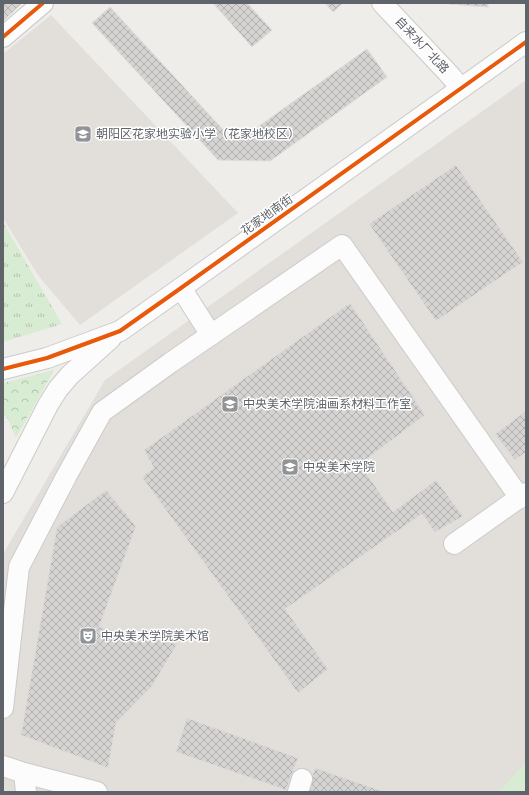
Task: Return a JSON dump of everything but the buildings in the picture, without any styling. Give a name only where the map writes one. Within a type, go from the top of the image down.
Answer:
[{"type":"street","points":[[3,37],[43,3]]},
{"type":"street","name":"自来水厂北路","points":[[382,3],[461,88]]},
{"type":"street","name":"花家地南街","points":[[3,369],[47,358],[120,331],[526,42]]},
{"type":"street","points":[[3,708],[19,567],[70,468],[102,412],[342,245],[523,496],[454,544]]},
{"type":"street","points":[[181,288],[211,335]]},
{"type":"street","points":[[3,493],[48,405],[58,389],[70,375],[120,331]]},
{"type":"street","points":[[3,473],[21,457]]},
{"type":"street","points":[[3,766],[25,782],[97,792]]},
{"type":"shaded area","name":"朝阳区花家地实验小学（花家地校区）","points":[[51,15],[238,213],[80,325],[38,275],[3,218],[3,54]]},
{"type":"shaded area","name":"中央美术学院","points":[[526,80],[526,792],[3,792],[3,554],[105,380]]},
{"type":"green space","points":[[3,222],[62,324],[3,342]]},
{"type":"green space","points":[[54,370],[16,438],[8,419],[3,413],[3,383]]},
{"type":"green space","points":[[526,762],[526,792],[499,792]]},
{"type":"cycle path","points":[[3,37],[43,3]]},
{"type":"cycle path","points":[[3,369],[47,358],[120,331],[526,42]]},
{"type":"place","name":"朝阳区花家地实验小学（花家地校区）","points":[[83,134]]},
{"type":"place","name":"中央美术学院油画系材料工作室","points":[[230,404]]},
{"type":"place","name":"中央美术学院","points":[[290,467]]},
{"type":"place","name":"中央美术学院美术馆","points":[[88,636]]}]
